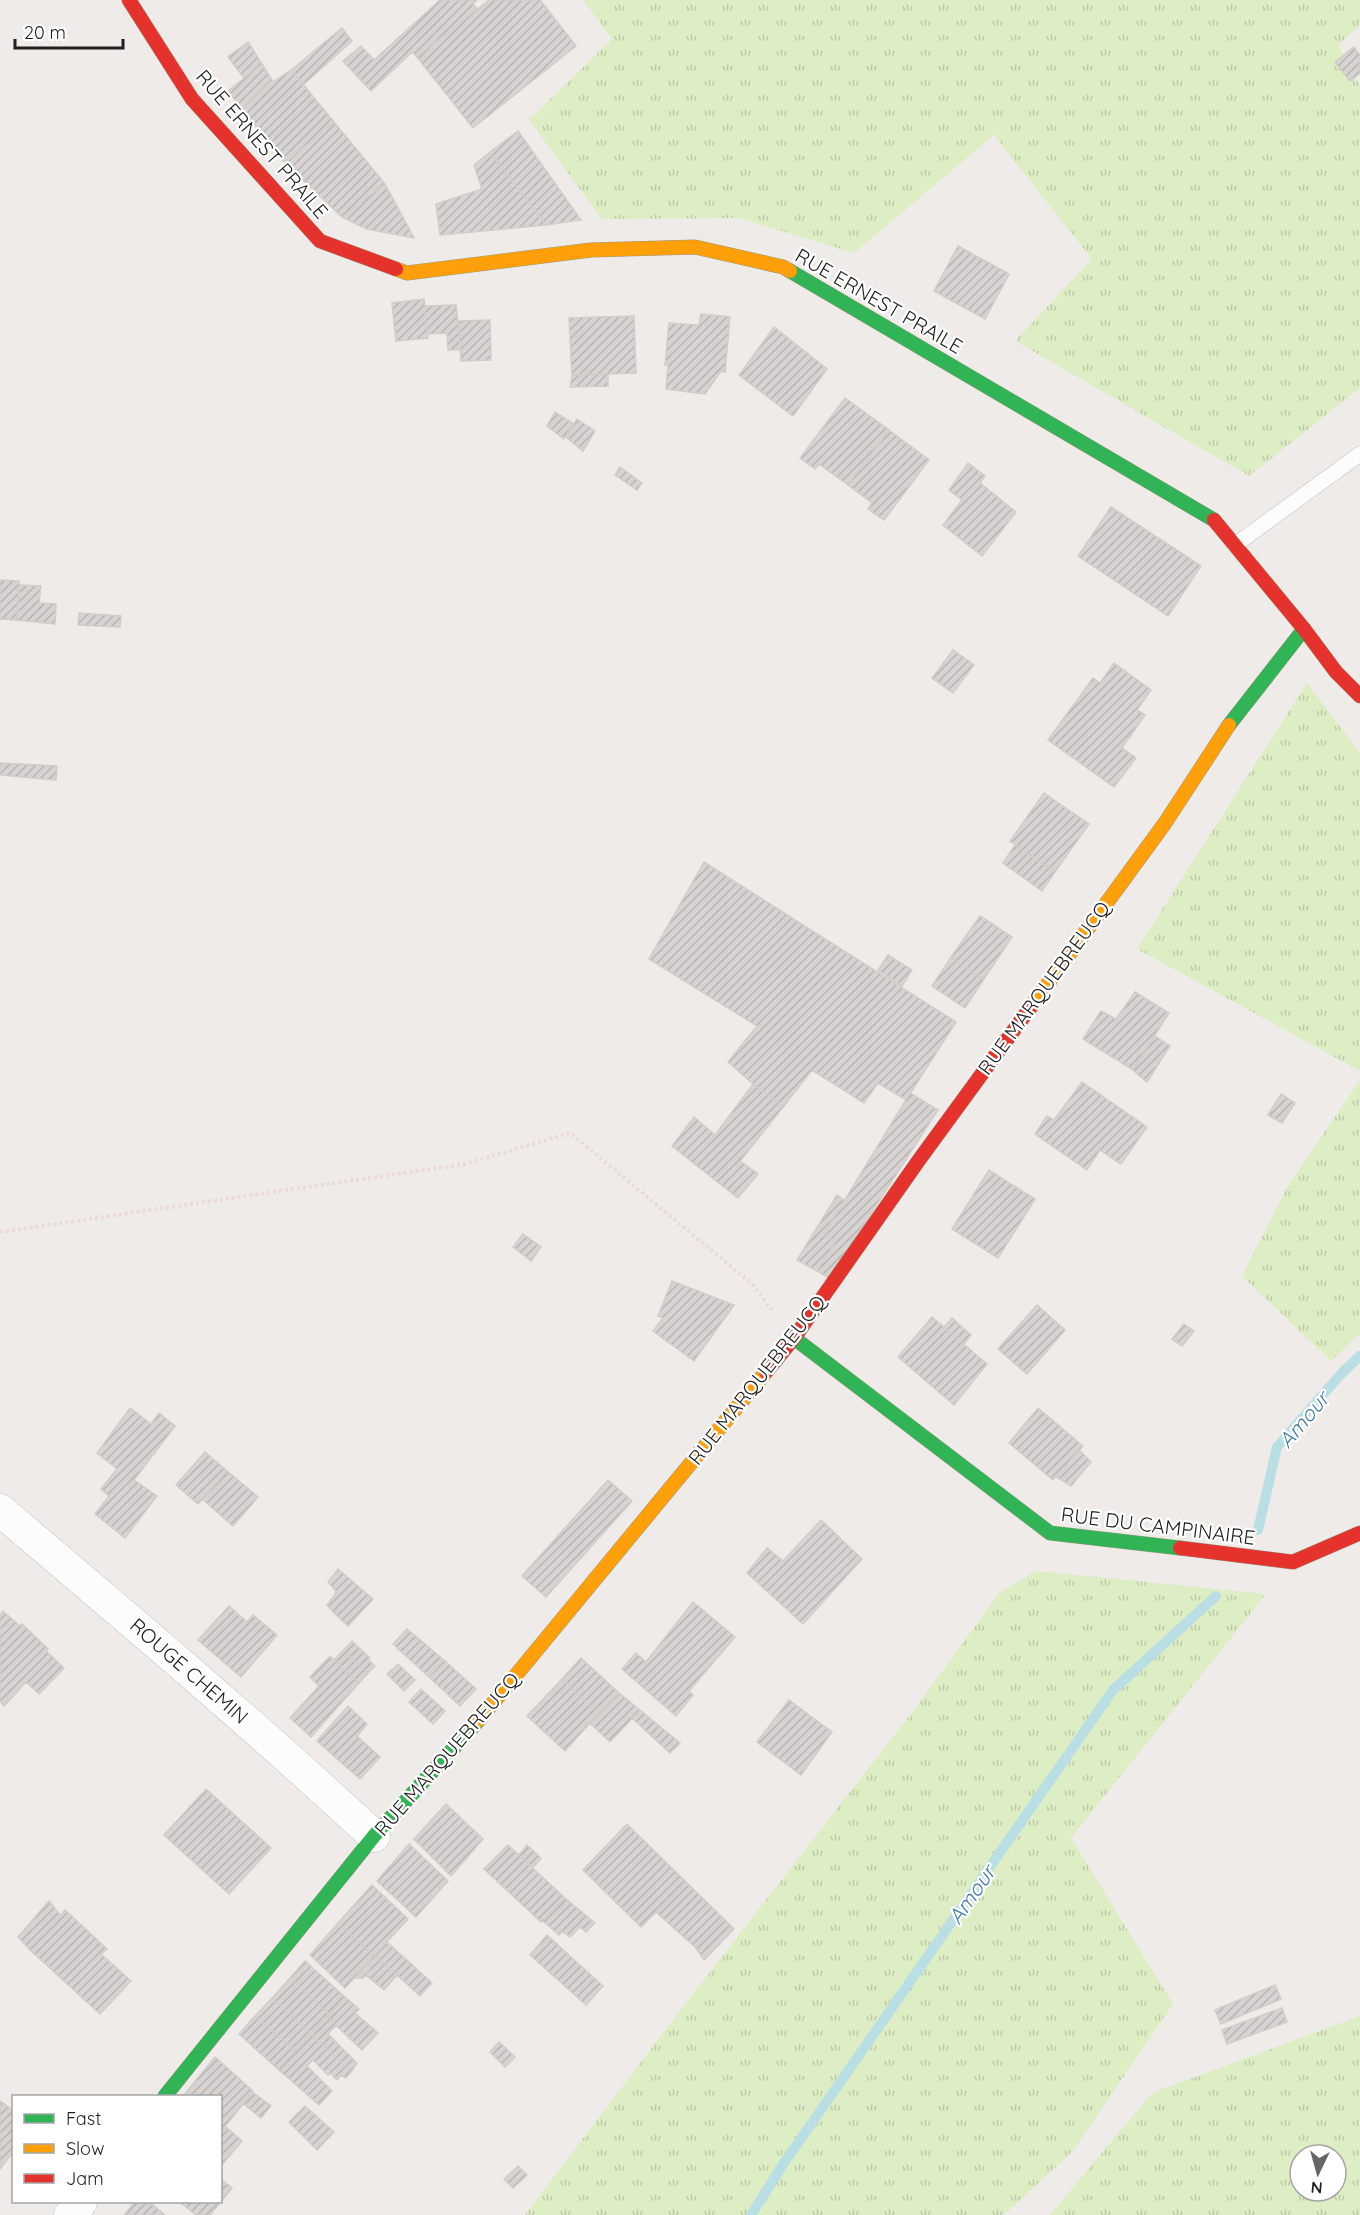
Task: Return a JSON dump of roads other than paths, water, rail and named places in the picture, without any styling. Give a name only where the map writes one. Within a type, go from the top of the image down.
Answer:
[{"type":"street","name":"RUE ERNEST PRAILE","points":[[129,0],[192,99],[320,241],[406,273],[591,250],[695,247],[783,267],[1217,522],[1336,672],[1360,696]]},
{"type":"street","name":"RUE MARQUEBREUCQ","points":[[167,2095],[374,1836],[492,1705],[794,1338],[919,1160],[1165,823],[1237,712],[1304,629]]},
{"type":"street","name":"RUE DU CAMPINAIRE","points":[[794,1338],[1050,1533],[1293,1562],[1360,1533]]},
{"type":"street","name":"ROUGE CHEMIN","points":[[0,1509],[302,1769],[374,1836]]},
{"type":"street","points":[[70,2215],[80,2203]]},
{"type":"lane","points":[[1235,545],[1360,454]]},
{"type":"waterway","name":"Amour","points":[[1258,1530],[1277,1447],[1341,1374],[1360,1356]]},
{"type":"waterway","name":"Amour","points":[[751,2215],[784,2163],[1113,1690],[1216,1596]]}]
